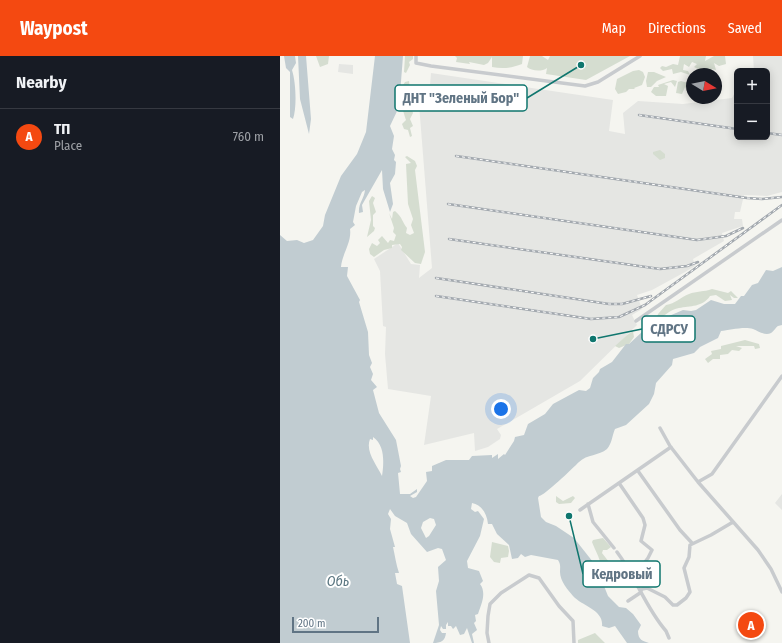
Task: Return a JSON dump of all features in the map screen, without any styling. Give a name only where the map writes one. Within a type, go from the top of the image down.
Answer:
[{"type":"street","points":[[416,56],[416,63],[431,66],[585,86],[598,82],[640,56]]},
{"type":"street","points":[[636,320],[782,220]]},
{"type":"street","points":[[698,482],[712,474],[782,376]]},
{"type":"street","points":[[660,428],[671,447],[698,482],[767,562],[782,592]]},
{"type":"street","points":[[580,510],[671,447]]},
{"type":"street","points":[[638,471],[680,530],[692,543]]},
{"type":"street","points":[[619,483],[643,518],[645,525],[641,541],[652,550],[636,574]]},
{"type":"street","points":[[588,504],[593,522],[614,548]]},
{"type":"street","points":[[629,569],[636,574],[647,588],[662,595],[675,606],[686,598],[690,589],[684,568],[689,557],[692,543],[711,536],[733,522]]},
{"type":"street","points":[[617,552],[629,569],[640,593],[666,631],[669,638]]},
{"type":"street","points":[[489,643],[487,622],[490,604],[501,593],[529,575],[538,578],[556,602],[574,621],[574,643]]},
{"type":"street","points":[[628,601],[640,593],[642,589],[647,588]]},
{"type":"shaded area","points":[[316,56],[329,56],[328,64],[320,67]]},
{"type":"shaded area","points":[[405,56],[413,56],[413,59],[409,62],[410,65],[406,73],[404,72]]},
{"type":"shaded area","points":[[455,56],[523,56],[522,64],[504,68],[492,67],[492,57],[488,63],[484,65],[469,62],[470,64],[456,62],[457,58]]},
{"type":"shaded area","points":[[530,56],[542,56],[548,60],[550,56],[630,56],[586,80],[546,74],[547,68],[540,70],[531,69],[527,67]]},
{"type":"shaded area","points":[[680,56],[706,56],[705,61],[714,56],[725,56],[726,64],[719,66],[714,63],[715,68],[696,68],[694,67],[697,64],[692,62],[689,67],[684,64],[683,70],[686,71],[686,74],[681,72],[673,74],[672,69],[663,71],[660,68],[662,66],[666,67],[673,64],[678,65]]},
{"type":"shaded area","points":[[753,56],[782,56],[782,192],[767,196],[744,195],[740,212],[735,212],[734,219],[742,219],[743,226],[722,233],[724,241],[693,259],[695,266],[652,290],[637,295],[642,309],[632,315],[637,325],[580,381],[497,429],[501,435],[500,439],[488,447],[475,451],[474,433],[424,445],[431,396],[388,389],[385,354],[386,327],[383,326],[380,271],[374,259],[398,243],[411,264],[420,265],[419,278],[432,268],[419,104],[423,104],[424,97],[429,97],[431,73],[613,100],[609,131],[625,134],[623,113],[638,101],[683,104],[722,104],[722,99],[732,98],[734,94],[734,140],[770,140],[770,68],[754,68]]},
{"type":"shaded area","points":[[339,64],[353,65],[353,74],[338,72]]},
{"type":"shaded area","points":[[639,70],[643,72],[645,77],[642,85],[634,88],[635,89],[629,89],[626,92],[618,94],[615,89],[617,79],[633,71]]},
{"type":"shaded area","points":[[648,72],[654,72],[666,77],[657,81],[651,87],[647,87],[646,81]]},
{"type":"shaded area","points":[[673,80],[677,81],[675,87],[671,82],[664,84],[668,86],[666,96],[656,96],[651,92],[654,87],[659,87],[658,85]]},
{"type":"shaded area","points":[[409,81],[411,100],[407,103],[410,104],[413,113],[410,119],[413,126],[410,128],[412,136],[410,137],[408,130],[404,129],[402,124],[406,120],[401,96],[401,91],[405,82]]},
{"type":"shaded area","points":[[678,82],[686,82],[686,89],[685,87],[682,94],[676,93]]},
{"type":"shaded area","points":[[660,150],[665,154],[665,158],[660,160],[653,154],[653,152]]},
{"type":"shaded area","points":[[407,156],[415,161],[417,166],[415,170],[425,252],[421,264],[415,263],[401,250],[402,247],[400,244],[392,245],[392,248],[384,250],[374,257],[370,254],[369,249],[372,243],[377,246],[380,243],[378,240],[382,236],[388,243],[390,240],[394,241],[396,235],[393,232],[394,228],[389,213],[392,219],[393,212],[395,211],[400,216],[407,228],[406,233],[410,235],[414,233],[411,225],[413,219],[408,204],[406,164],[411,163],[405,157]]},
{"type":"shaded area","points":[[372,196],[375,198],[373,203],[376,212],[373,215],[373,226],[375,228],[374,231],[367,237],[371,220],[369,201]]},
{"type":"shaded area","points":[[712,289],[728,293],[731,291],[738,298],[734,298],[730,295],[732,300],[725,301],[716,295],[710,296],[707,300],[700,304],[673,310],[655,323],[658,314],[666,305],[686,295]]},
{"type":"shaded area","points":[[633,331],[634,337],[629,344],[619,348],[615,346],[627,335]]},
{"type":"shaded area","points":[[745,340],[759,344],[760,348],[755,349],[754,346],[736,346],[742,348],[739,351],[732,350],[728,354],[720,355],[720,359],[713,359],[708,363],[705,359],[712,354],[711,351],[721,349],[721,346]]},
{"type":"shaded area","points":[[782,494],[782,510],[775,503]]},
{"type":"shaded area","points":[[556,496],[563,501],[573,496],[575,498],[571,503],[559,504],[556,502]]},
{"type":"shaded area","points":[[603,538],[611,547],[607,550],[603,550],[602,553],[609,562],[608,568],[601,566],[599,557],[592,542],[593,540]]},
{"type":"shaded area","points":[[492,542],[508,546],[508,557],[501,558],[500,563],[494,562],[490,557]]},
{"type":"shaded area","points":[[595,633],[605,643],[578,643],[578,640]]},
{"type":"water","points":[[284,56],[295,56],[296,63],[292,70],[296,95],[293,119],[290,117],[290,72],[286,68]]},
{"type":"water","points":[[298,56],[306,56],[311,119],[309,134],[300,99]]},
{"type":"water","name":"Обь","points":[[375,56],[403,56],[399,107],[390,126],[394,136],[392,149],[395,155],[394,160],[396,162],[395,174],[390,183],[393,204],[390,212],[383,189],[382,170],[362,205],[363,212],[359,213],[359,210],[365,190],[362,192],[356,206],[353,222],[355,225],[350,229],[350,239],[341,267],[348,267],[347,276],[360,300],[359,302],[368,332],[369,355],[372,363],[370,367],[373,374],[371,380],[377,387],[373,390],[379,413],[396,440],[401,466],[401,472],[398,473],[400,494],[410,494],[417,489],[417,492],[410,496],[413,498],[416,497],[427,481],[426,472],[432,471],[432,466],[446,460],[469,460],[472,456],[492,455],[492,458],[498,454],[498,459],[504,454],[505,455],[515,437],[524,435],[528,424],[545,414],[553,404],[579,390],[586,391],[590,388],[593,378],[600,369],[612,362],[626,344],[629,344],[642,332],[654,329],[662,319],[683,310],[696,310],[711,300],[724,304],[735,304],[741,296],[744,296],[752,285],[758,283],[766,270],[773,271],[782,267],[782,325],[778,326],[769,334],[764,334],[750,328],[737,328],[721,331],[718,338],[700,347],[694,353],[673,359],[672,365],[656,383],[654,394],[649,404],[626,425],[615,429],[609,447],[600,453],[582,459],[538,498],[541,517],[546,522],[556,526],[574,538],[593,562],[596,568],[597,579],[604,586],[608,596],[619,607],[626,608],[633,614],[641,625],[638,631],[640,638],[649,643],[627,643],[615,626],[609,628],[602,626],[600,616],[577,600],[561,579],[558,560],[531,555],[525,557],[521,554],[518,558],[512,559],[509,545],[497,534],[492,524],[488,524],[485,513],[481,508],[472,503],[471,509],[475,512],[478,511],[484,519],[480,536],[467,561],[468,568],[479,571],[483,581],[480,584],[483,591],[483,599],[478,614],[475,615],[476,621],[474,623],[477,630],[472,634],[474,643],[472,643],[467,628],[464,634],[460,635],[456,626],[453,629],[451,626],[448,626],[448,622],[446,629],[443,629],[441,626],[440,630],[442,633],[446,633],[444,640],[438,643],[433,643],[439,625],[436,591],[439,581],[438,567],[446,560],[442,549],[438,548],[427,552],[411,534],[407,523],[395,516],[390,509],[388,514],[391,519],[390,529],[395,547],[393,547],[399,573],[395,573],[397,584],[402,586],[410,643],[280,643],[280,235],[287,241],[297,240],[304,243],[313,240],[323,226],[325,215],[341,176],[357,154],[366,132]],"holes":[[[373,437],[377,440],[382,449],[382,476],[370,454],[369,444],[370,439],[373,440]],[[430,518],[434,519],[436,525],[426,538],[421,528],[423,522]]]},
{"type":"railway","points":[[639,115],[734,129]]},
{"type":"railway","points":[[770,133],[782,135]]},
{"type":"railway","points":[[456,156],[747,198],[762,199],[782,197]]},
{"type":"railway","points":[[448,204],[697,240],[726,236],[743,228]]},
{"type":"railway","points":[[436,296],[591,319],[619,317],[645,305],[782,205]]},
{"type":"railway","points":[[449,239],[660,269],[687,266],[698,262]]},
{"type":"railway","points":[[436,278],[609,304],[622,304],[651,296]]},
{"type":"place","name":"ДНТ \"Зеленый Бор\"","points":[[581,65]]},
{"type":"place","name":"СДРСУ","points":[[593,339]]},
{"type":"place","name":"Кедровый","points":[[569,516]]},
{"type":"place","name":"ТП","points":[[751,625]]}]
